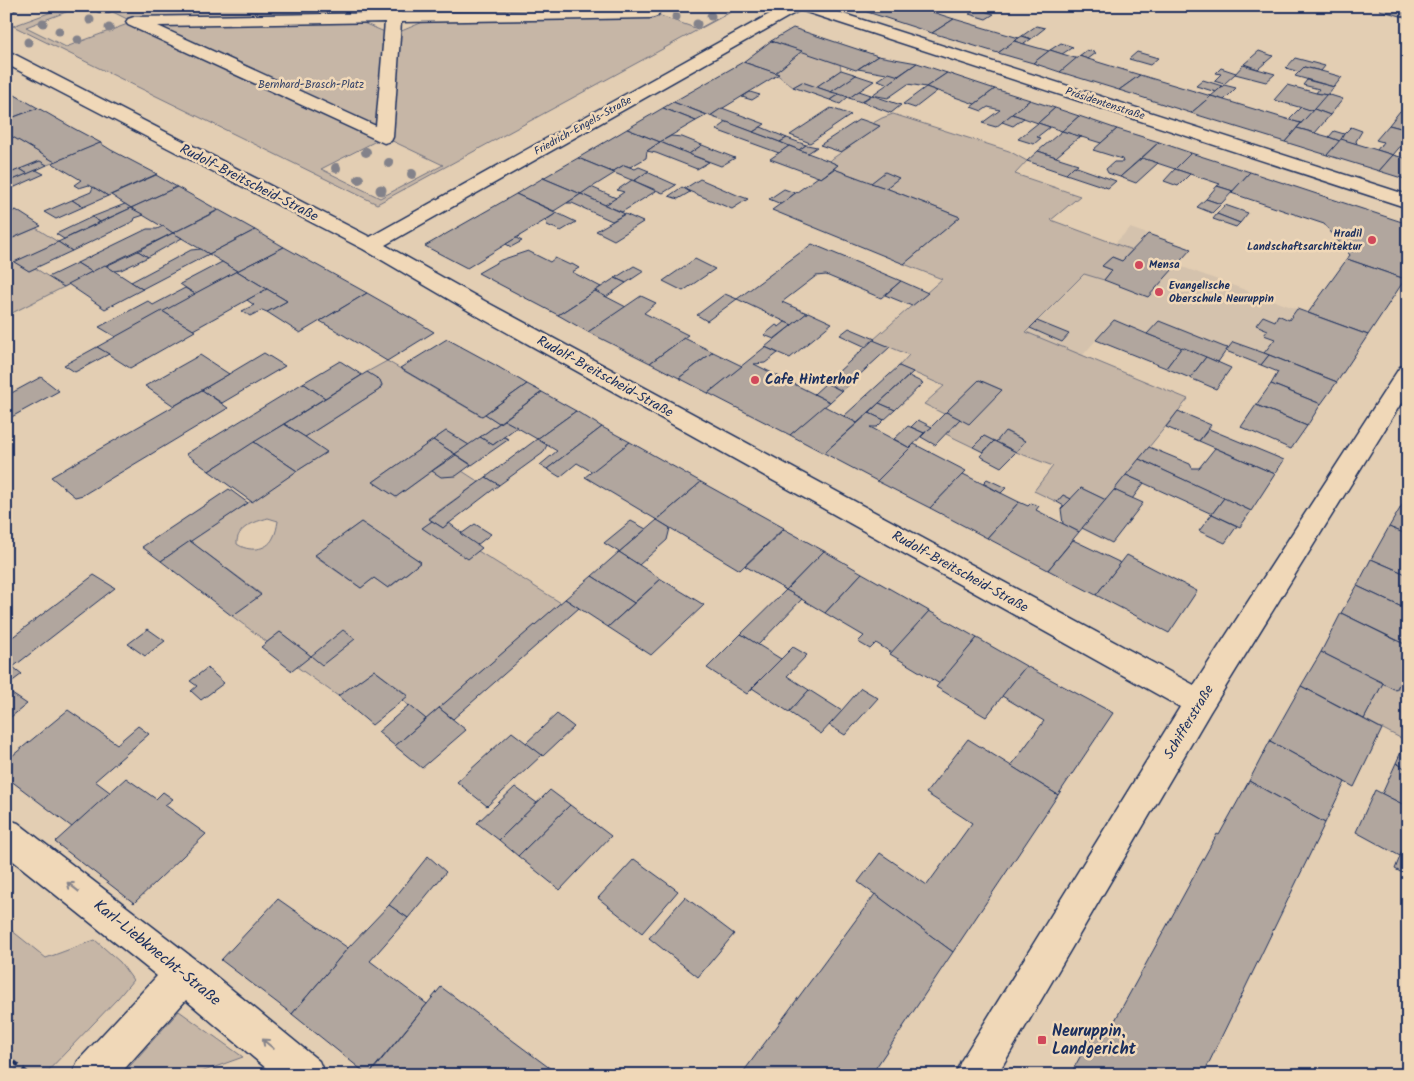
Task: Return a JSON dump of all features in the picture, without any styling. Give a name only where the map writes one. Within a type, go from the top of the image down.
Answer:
[{"type":"street","points":[[394,12],[384,137],[134,22],[394,12],[651,13],[631,6]]},
{"type":"street","name":"Friedrich-Engels-Straße","points":[[370,244],[796,6]]},
{"type":"street","name":"Präsidentenstraße","points":[[802,6],[1408,202]]},
{"type":"street","name":"Rudolf-Breitscheid-Straße","points":[[6,57],[370,244],[482,309],[1200,703]]},
{"type":"street","points":[[1259,176],[1274,158]]},
{"type":"street","name":"Schifferstraße","points":[[975,1075],[1200,703],[1408,372]]},
{"type":"street","name":"Karl-Liebknecht-Straße","points":[[6,834],[184,974],[305,1075]]},
{"type":"street","points":[[92,1075],[184,974]]},
{"type":"path","points":[[6,1054],[30,1075]]},
{"type":"shaded area","name":"Evangelische Oberschule Neuruppin","points":[[1130,228],[1191,249],[1177,265],[1368,335],[1337,382],[1233,342],[1218,362],[1114,320],[1082,356],[1026,333]]},
{"type":"green space","name":"Bernhard-Brasch-Platz","points":[[68,6],[82,6],[26,27],[66,47],[133,22],[101,6],[378,6],[351,18],[392,35],[435,17],[408,6],[665,6],[652,13],[698,29],[735,9],[727,6],[740,7],[377,204],[13,26]],"holes":[[[384,137],[443,165],[380,198],[321,169]]]},
{"type":"green space","points":[[802,51],[840,64],[841,70],[816,87],[802,82],[793,87],[775,73]]},
{"type":"green space","points":[[893,114],[1009,151],[1027,161],[1015,174],[1080,196],[1051,220],[1132,250],[1122,261],[1112,257],[1102,266],[1112,270],[1104,280],[1084,274],[1026,332],[1188,399],[1106,500],[1081,488],[1071,499],[1063,495],[1057,502],[1034,491],[1053,466],[1016,452],[1025,441],[1006,431],[996,442],[984,436],[973,447],[946,434],[960,419],[1002,390],[979,380],[944,414],[924,404],[944,386],[899,366],[909,355],[873,340],[942,279],[904,264],[960,217],[886,188],[898,178],[885,173],[871,183],[834,169],[838,165],[829,161],[879,126],[873,123]]},
{"type":"green space","points":[[6,133],[55,162],[47,165],[39,161],[6,175]]},
{"type":"green space","points":[[36,228],[58,242],[15,262],[29,271],[35,268],[64,287],[6,316],[6,239],[9,240]]},
{"type":"green space","points":[[387,361],[481,416],[485,414],[499,423],[469,445],[446,431],[373,482],[396,497],[432,471],[462,471],[479,482],[429,518],[432,521],[423,528],[478,551],[561,603],[426,719],[402,700],[408,695],[374,670],[338,696],[297,667],[310,655],[280,632],[267,642],[232,616],[261,594],[190,541],[326,452],[305,437],[379,390],[382,385],[380,381],[367,372]],"holes":[[[268,518],[278,521],[274,536],[266,546],[252,549],[241,547],[237,544],[243,529]],[[361,522],[421,562],[389,588],[374,578],[361,588],[315,556]]]},
{"type":"green space","points":[[1408,668],[1408,742],[1364,719],[1383,683],[1397,690]]},
{"type":"green space","points":[[6,926],[46,958],[95,940],[120,962],[133,980],[44,1075],[6,1075]]},
{"type":"green space","points":[[179,1011],[243,1057],[193,1075],[122,1075]]},
{"type":"building","points":[[849,6],[914,6],[954,19],[932,33]]},
{"type":"building","points":[[1383,6],[1403,6],[1398,10],[1408,13],[1408,18],[1379,10]]},
{"type":"building","points":[[977,9],[994,14],[986,19],[969,14]]},
{"type":"building","points":[[954,19],[1019,38],[998,53],[932,33]]},
{"type":"building","points":[[1036,26],[1045,28],[1031,39],[1022,36]]},
{"type":"building","points":[[793,28],[878,56],[856,70],[771,41]]},
{"type":"building","points":[[1022,36],[1031,39],[1024,44],[1014,41]]},
{"type":"building","points":[[771,41],[802,51],[775,73],[743,62]]},
{"type":"building","points":[[1014,41],[1049,51],[1033,63],[998,53]]},
{"type":"building","points":[[1061,43],[1073,47],[1062,54],[1050,50]]},
{"type":"building","points":[[1050,50],[1077,59],[1060,72],[1033,63]]},
{"type":"building","points":[[1087,50],[1096,53],[1088,59],[1079,56]]},
{"type":"building","points":[[1259,51],[1273,56],[1258,69],[1244,64]]},
{"type":"building","points":[[1137,52],[1158,58],[1150,65],[1129,59]]},
{"type":"building","points":[[878,56],[917,63],[898,76],[858,69]]},
{"type":"building","points":[[1079,56],[1140,75],[1119,90],[1060,72]]},
{"type":"building","points":[[1295,58],[1325,66],[1321,71],[1304,67],[1299,72],[1286,68]]},
{"type":"building","points":[[743,62],[779,74],[710,116],[673,102]]},
{"type":"building","points":[[917,63],[947,73],[926,87],[908,84],[888,98],[872,95]]},
{"type":"building","points":[[1243,65],[1275,74],[1266,82],[1235,74]]},
{"type":"building","points":[[1304,67],[1342,77],[1334,87],[1295,76]]},
{"type":"building","points":[[1221,68],[1236,73],[1224,84],[1214,81],[1221,74],[1216,73]]},
{"type":"building","points":[[841,70],[857,75],[831,92],[816,87]]},
{"type":"building","points":[[889,73],[899,76],[888,84],[878,80]]},
{"type":"building","points":[[947,73],[995,89],[975,104],[926,87]]},
{"type":"building","points":[[856,75],[874,81],[849,98],[831,92]]},
{"type":"building","points":[[1140,75],[1211,96],[1191,113],[1119,90]]},
{"type":"building","points":[[1203,80],[1222,86],[1216,92],[1196,86]]},
{"type":"building","points":[[1307,80],[1334,87],[1327,95],[1316,93],[1319,89],[1303,85]]},
{"type":"building","points":[[802,82],[839,94],[830,100],[793,87]]},
{"type":"building","points":[[1224,85],[1236,88],[1224,100],[1211,96]]},
{"type":"building","points":[[1287,85],[1327,95],[1313,111],[1274,100]]},
{"type":"building","points":[[926,87],[937,91],[915,108],[903,104]]},
{"type":"building","points":[[995,89],[1030,100],[996,127],[982,123],[1000,110],[988,107],[982,111],[971,107]]},
{"type":"building","points":[[6,90],[38,108],[6,120]]},
{"type":"building","points":[[859,91],[871,95],[861,102],[849,98]]},
{"type":"building","points":[[750,92],[760,95],[752,100],[742,97]]},
{"type":"building","points":[[839,94],[848,97],[840,104],[830,100]]},
{"type":"building","points":[[1327,94],[1343,99],[1330,115],[1314,109]]},
{"type":"building","points":[[872,95],[901,105],[891,113],[862,102]]},
{"type":"building","points":[[1211,96],[1301,123],[1285,142],[1191,113]]},
{"type":"building","points":[[1030,100],[1055,108],[1038,123],[1012,114]]},
{"type":"building","points":[[673,102],[707,115],[696,121],[663,108]]},
{"type":"building","points":[[1301,107],[1313,111],[1301,123],[1290,120],[1290,118]]},
{"type":"building","points":[[38,108],[101,143],[55,162],[6,133],[6,120]]},
{"type":"building","points":[[663,108],[696,121],[660,142],[627,129]]},
{"type":"building","points":[[722,108],[765,124],[753,132],[710,116]]},
{"type":"building","points":[[831,108],[851,115],[810,143],[790,135]]},
{"type":"building","points":[[1055,108],[1079,116],[1062,131],[1038,123]]},
{"type":"building","points":[[1314,109],[1330,115],[1315,133],[1297,128]]},
{"type":"building","points":[[1400,111],[1408,114],[1408,130],[1389,125]]},
{"type":"building","points":[[1012,114],[1024,118],[1013,126],[1002,122]]},
{"type":"building","points":[[1079,116],[1117,129],[1101,143],[1062,131]]},
{"type":"building","points":[[860,119],[880,126],[841,152],[820,145]]},
{"type":"building","points":[[727,122],[789,146],[779,153],[716,130]]},
{"type":"building","points":[[1038,123],[1050,127],[1037,137],[1041,138],[1034,144],[1018,139]]},
{"type":"building","points":[[1389,125],[1408,130],[1408,137],[1393,155],[1377,150],[1383,142],[1376,140]]},
{"type":"building","points":[[761,127],[787,138],[780,142],[753,132]]},
{"type":"building","points":[[1351,127],[1362,131],[1356,141],[1357,144],[1339,139]]},
{"type":"building","points":[[1297,128],[1340,141],[1327,155],[1285,142]]},
{"type":"building","points":[[627,129],[660,142],[647,151],[646,158],[630,167],[624,165],[612,172],[578,158]]},
{"type":"building","points":[[1117,129],[1159,142],[1120,177],[1108,173],[1106,169],[1114,162],[1123,162],[1122,159],[1093,150]]},
{"type":"building","points":[[1062,131],[1082,137],[1078,138],[1056,157],[1038,151]]},
{"type":"building","points":[[1334,131],[1344,134],[1340,141],[1329,137]]},
{"type":"building","points":[[671,136],[682,137],[702,145],[689,154],[660,142]]},
{"type":"building","points":[[787,138],[806,145],[799,150],[780,142]]},
{"type":"building","points":[[1341,139],[1393,155],[1379,171],[1327,155]]},
{"type":"building","points":[[660,142],[709,162],[697,169],[647,151]]},
{"type":"building","points":[[1159,142],[1191,153],[1175,169],[1142,158]]},
{"type":"building","points":[[100,143],[157,174],[108,196],[89,185],[79,188],[74,185],[81,180],[52,163]]},
{"type":"building","points":[[702,145],[735,158],[721,166],[689,154]]},
{"type":"building","points":[[806,145],[817,147],[808,153],[799,150]]},
{"type":"building","points":[[789,146],[838,165],[821,178],[770,159]]},
{"type":"building","points":[[1038,151],[1078,164],[1066,174],[1027,161]]},
{"type":"building","points":[[1191,153],[1250,172],[1233,191],[1217,186],[1220,184],[1175,169]]},
{"type":"building","points":[[1393,155],[1408,159],[1408,180],[1379,171]]},
{"type":"building","points":[[578,158],[615,173],[581,194],[543,178]]},
{"type":"building","points":[[1142,158],[1158,163],[1136,183],[1120,177]]},
{"type":"building","points":[[40,161],[47,165],[28,174],[20,169]]},
{"type":"building","points":[[624,165],[635,169],[639,167],[649,171],[634,181],[612,172]]},
{"type":"building","points":[[1074,166],[1116,181],[1108,188],[1066,174]]},
{"type":"building","points":[[20,169],[28,174],[6,183],[6,175]]},
{"type":"building","points":[[834,169],[960,217],[904,264],[772,210],[818,177],[821,178]]},
{"type":"building","points":[[1175,169],[1190,174],[1178,186],[1164,181]]},
{"type":"building","points":[[36,170],[44,174],[6,191],[6,183]]},
{"type":"building","points":[[647,172],[676,185],[663,193],[634,181]]},
{"type":"building","points":[[885,172],[899,178],[886,188],[871,183]]},
{"type":"building","name":"Hradil Landschaftsarchitektur","points":[[1250,172],[1408,224],[1408,275],[1405,279],[1347,259],[1350,255],[1324,224],[1231,193]]},
{"type":"building","points":[[156,175],[177,187],[131,208],[111,195]]},
{"type":"building","points":[[543,178],[581,194],[554,211],[516,194]]},
{"type":"building","points":[[700,179],[748,199],[732,209],[684,189]]},
{"type":"building","points":[[632,180],[656,191],[622,212],[605,205],[624,192],[617,190]]},
{"type":"building","points":[[1217,186],[1233,191],[1221,204],[1206,199]]},
{"type":"building","points":[[93,187],[108,196],[83,207],[72,200],[91,192]]},
{"type":"building","points":[[177,187],[218,210],[173,233],[131,208]]},
{"type":"building","points":[[591,187],[616,198],[605,205],[581,194]]},
{"type":"building","points":[[682,187],[690,192],[678,199],[669,196]]},
{"type":"building","points":[[784,189],[795,193],[781,204],[769,199]]},
{"type":"building","points":[[516,194],[557,213],[467,268],[425,246]]},
{"type":"building","points":[[581,194],[625,214],[612,221],[572,203],[567,203]]},
{"type":"building","points":[[1206,199],[1221,204],[1212,213],[1197,207]]},
{"type":"building","points":[[72,200],[83,207],[56,219],[44,212]]},
{"type":"building","points":[[125,204],[131,208],[100,222],[92,217]]},
{"type":"building","points":[[1225,205],[1248,213],[1240,223],[1217,214]]},
{"type":"building","points":[[131,208],[144,215],[72,251],[58,242]]},
{"type":"building","points":[[16,210],[41,226],[8,240],[6,239],[6,214]]},
{"type":"building","points":[[219,210],[255,230],[209,254],[173,233]]},
{"type":"building","points":[[557,213],[576,222],[561,231],[547,225],[546,220]]},
{"type":"building","points":[[625,214],[643,222],[614,240],[596,231]]},
{"type":"building","points":[[1217,214],[1240,223],[1236,227],[1213,219]]},
{"type":"building","points":[[92,217],[100,222],[64,239],[56,234]]},
{"type":"building","points":[[163,226],[173,233],[92,272],[77,263],[147,229],[157,229]]},
{"type":"building","points":[[255,230],[284,247],[237,271],[209,254]]},
{"type":"building","points":[[173,233],[182,238],[148,257],[138,251]]},
{"type":"building","name":"Mensa","points":[[1148,234],[1191,249],[1148,297],[1104,280],[1112,270],[1102,266],[1112,257],[1122,261]]},
{"type":"building","points":[[516,238],[522,241],[511,247],[506,244]]},
{"type":"building","points":[[58,242],[72,251],[29,271],[14,262]]},
{"type":"building","points":[[812,244],[901,281],[881,298],[826,275],[816,276],[782,302],[807,313],[792,325],[737,299]]},
{"type":"building","points":[[284,247],[367,293],[300,333],[267,312],[287,301],[237,271]]},
{"type":"building","points":[[201,249],[209,254],[142,289],[131,282],[191,250]]},
{"type":"building","points":[[138,251],[148,257],[121,270],[114,271],[106,266]]},
{"type":"building","points":[[528,251],[550,262],[555,258],[570,265],[572,264],[579,268],[572,272],[601,287],[558,315],[478,273],[501,260]]},
{"type":"building","points":[[695,259],[715,269],[683,291],[663,281]]},
{"type":"building","points":[[1347,259],[1405,279],[1368,335],[1308,313]]},
{"type":"building","points":[[222,262],[237,271],[195,294],[180,284]]},
{"type":"building","points":[[77,263],[92,272],[64,287],[48,277]]},
{"type":"building","points":[[105,265],[143,289],[105,309],[68,284]]},
{"type":"building","points":[[634,266],[644,271],[626,283],[615,278]]},
{"type":"building","points":[[237,271],[267,289],[193,330],[162,311]]},
{"type":"building","points":[[615,278],[626,283],[606,297],[595,291]]},
{"type":"building","points":[[901,281],[928,293],[912,306],[885,295]]},
{"type":"building","points":[[185,288],[195,294],[116,337],[99,327],[148,301],[153,305]]},
{"type":"building","points":[[267,289],[287,301],[267,312],[262,310],[250,316],[242,311],[254,305],[247,300]]},
{"type":"building","points":[[595,291],[626,307],[588,332],[558,315]]},
{"type":"building","points":[[367,293],[434,332],[387,361],[320,321]]},
{"type":"building","points":[[725,294],[737,299],[707,321],[697,315]]},
{"type":"building","points":[[641,296],[656,303],[644,313],[688,335],[650,363],[588,332]]},
{"type":"building","points":[[1297,309],[1368,335],[1337,382],[1264,353],[1275,339],[1264,335],[1268,330],[1256,325],[1263,316],[1275,321],[1278,315],[1289,320]]},
{"type":"building","points":[[162,311],[195,331],[130,368],[97,347]]},
{"type":"building","points":[[808,312],[832,323],[790,358],[765,347]]},
{"type":"building","points":[[1114,320],[1182,347],[1166,368],[1096,340]]},
{"type":"building","points":[[1037,321],[1069,334],[1062,342],[1030,328]]},
{"type":"building","points":[[1159,321],[1228,348],[1218,362],[1147,334]]},
{"type":"building","points":[[785,322],[792,325],[774,339],[764,335],[776,325],[779,327]]},
{"type":"building","points":[[849,328],[875,339],[866,347],[840,335]]},
{"type":"building","points":[[684,338],[713,352],[679,378],[650,363]]},
{"type":"building","points":[[447,339],[527,384],[482,416],[400,368]]},
{"type":"building","points":[[873,340],[890,347],[842,391],[826,383]]},
{"type":"building","points":[[1233,342],[1269,355],[1261,365],[1226,351]]},
{"type":"building","points":[[97,347],[109,354],[75,372],[64,365]]},
{"type":"building","name":"Cafe Hinterhof","points":[[765,347],[778,353],[765,363],[754,364],[830,402],[790,435],[708,393]]},
{"type":"building","points":[[1182,347],[1206,357],[1190,378],[1166,368]]},
{"type":"building","points":[[713,352],[742,366],[708,393],[679,378]]},
{"type":"building","points":[[264,353],[285,366],[222,403],[202,390]]},
{"type":"building","points":[[200,355],[229,374],[174,406],[145,386]]},
{"type":"building","points":[[1269,355],[1337,382],[1321,404],[1271,384],[1278,372],[1261,365]]},
{"type":"building","points":[[1206,357],[1231,368],[1216,389],[1190,378]]},
{"type":"building","points":[[340,361],[362,375],[325,398],[303,383]]},
{"type":"building","points":[[899,366],[913,372],[857,423],[844,416]]},
{"type":"building","points":[[367,372],[380,380],[382,385],[379,390],[305,437],[284,424]]},
{"type":"building","points":[[909,376],[923,383],[895,410],[879,403]]},
{"type":"building","points":[[41,377],[59,391],[6,420],[6,396]]},
{"type":"building","points":[[979,380],[1002,390],[969,424],[946,412]]},
{"type":"building","points":[[303,383],[325,398],[209,471],[186,454]]},
{"type":"building","points":[[826,383],[842,391],[830,402],[814,394]]},
{"type":"building","points":[[527,384],[542,392],[499,423],[485,414]]},
{"type":"building","points":[[1271,384],[1321,404],[1307,426],[1256,405]]},
{"type":"building","points":[[202,390],[228,408],[83,495],[75,497],[51,477]]},
{"type":"building","points":[[542,392],[576,411],[537,439],[504,420]]},
{"type":"building","points":[[879,403],[895,410],[884,420],[869,413]]},
{"type":"building","points":[[1256,405],[1307,426],[1291,449],[1241,427]]},
{"type":"building","points":[[824,406],[857,423],[824,453],[790,435]]},
{"type":"building","points":[[576,411],[602,427],[547,469],[540,465],[557,451],[537,439]]},
{"type":"building","points":[[1178,411],[1211,425],[1199,441],[1166,427]]},
{"type":"building","points":[[946,412],[960,419],[935,445],[921,437]]},
{"type":"building","points":[[869,413],[884,420],[877,427],[870,427],[910,448],[877,481],[824,453]]},
{"type":"building","points":[[504,420],[517,427],[493,445],[480,437]]},
{"type":"building","points":[[918,420],[932,427],[924,433],[911,427]]},
{"type":"building","points":[[284,424],[327,452],[297,471],[254,442]]},
{"type":"building","points":[[908,426],[924,433],[910,448],[894,439]]},
{"type":"building","points":[[602,427],[630,442],[593,472],[577,463],[560,477],[547,469]]},
{"type":"building","points":[[1209,429],[1284,460],[1275,474],[1199,441]]},
{"type":"building","points":[[446,431],[469,445],[455,454],[433,440]]},
{"type":"building","points":[[1005,431],[1025,441],[1016,452],[996,442]]},
{"type":"building","points":[[984,436],[994,441],[983,452],[973,447]]},
{"type":"building","points":[[480,437],[493,445],[504,437],[509,439],[472,465],[455,454]]},
{"type":"building","points":[[537,439],[547,445],[543,453],[499,485],[486,477]]},
{"type":"building","points":[[433,440],[455,454],[396,497],[373,482]]},
{"type":"building","points":[[994,441],[1016,452],[1001,467],[980,456]]},
{"type":"building","points":[[254,442],[297,471],[252,502],[209,471]]},
{"type":"building","points":[[630,442],[701,482],[657,520],[585,477]]},
{"type":"building","points":[[914,444],[966,471],[930,508],[877,481]]},
{"type":"building","points":[[1149,447],[1190,464],[1192,468],[1199,468],[1215,448],[1275,474],[1251,511],[1139,459]]},
{"type":"building","points":[[456,455],[471,465],[456,476],[441,477],[432,471]]},
{"type":"building","points":[[1139,459],[1224,498],[1212,514],[1126,475]]},
{"type":"building","points":[[963,474],[1019,502],[987,538],[930,508]]},
{"type":"building","points":[[1126,475],[1144,483],[1132,499],[1114,490]]},
{"type":"building","points":[[486,477],[499,485],[443,528],[429,519]]},
{"type":"building","points":[[987,479],[1006,488],[1001,493],[983,483]]},
{"type":"building","points":[[701,482],[784,528],[740,570],[657,520]]},
{"type":"building","points":[[1081,488],[1106,500],[1079,532],[1063,524],[1061,509]]},
{"type":"building","points":[[229,489],[248,503],[161,561],[142,547]]},
{"type":"building","points":[[1114,490],[1143,503],[1112,543],[1082,528]]},
{"type":"building","points":[[1063,495],[1071,499],[1064,506],[1057,502]]},
{"type":"building","points":[[1408,495],[1408,535],[1389,527]]},
{"type":"building","points":[[1224,498],[1251,511],[1240,527],[1212,514]]},
{"type":"building","points":[[1019,502],[1028,506],[1031,503],[1039,506],[1036,510],[1079,532],[1048,570],[987,538]]},
{"type":"building","points":[[1212,514],[1237,526],[1225,543],[1199,531]]},
{"type":"building","points":[[657,520],[670,528],[667,540],[639,565],[619,552]]},
{"type":"building","points":[[432,521],[443,528],[449,523],[482,548],[468,559],[422,528]]},
{"type":"building","points":[[631,521],[646,529],[619,552],[604,543]]},
{"type":"building","points":[[361,522],[421,562],[388,588],[374,578],[361,588],[315,555]]},
{"type":"building","points":[[475,524],[491,534],[477,545],[461,534]]},
{"type":"building","points":[[1389,527],[1408,535],[1408,575],[1371,559]]},
{"type":"building","points":[[784,529],[824,551],[786,590],[745,566]]},
{"type":"building","points":[[1073,540],[1121,563],[1096,595],[1048,570]]},
{"type":"building","points":[[190,541],[261,595],[232,616],[161,561]]},
{"type":"building","points":[[824,551],[862,573],[825,613],[786,590]]},
{"type":"building","points":[[619,552],[661,579],[634,603],[592,576]]},
{"type":"building","points":[[1127,555],[1197,591],[1169,633],[1096,595]]},
{"type":"building","points":[[1371,559],[1408,575],[1408,610],[1357,586]]},
{"type":"building","points":[[862,573],[929,611],[892,653],[876,643],[870,649],[858,642],[864,636],[825,613]]},
{"type":"building","points":[[94,575],[115,588],[13,667],[22,674],[6,686],[6,642]]},
{"type":"building","points":[[592,576],[634,603],[608,627],[565,599]]},
{"type":"building","points":[[661,579],[704,605],[651,655],[608,627]]},
{"type":"building","points":[[1357,586],[1408,610],[1407,645],[1341,613]]},
{"type":"building","points":[[786,590],[802,599],[758,645],[741,634]]},
{"type":"building","points":[[565,599],[579,608],[453,719],[439,708]]},
{"type":"building","points":[[929,611],[977,638],[940,684],[890,654]]},
{"type":"building","points":[[1341,613],[1408,646],[1408,667],[1396,690],[1321,652]]},
{"type":"building","points":[[148,629],[165,641],[145,656],[128,644]]},
{"type":"building","points":[[343,630],[355,639],[322,665],[311,656]]},
{"type":"building","points":[[280,632],[311,656],[292,671],[261,647]]},
{"type":"building","points":[[741,634],[781,659],[747,694],[707,668]]},
{"type":"building","points":[[977,638],[1026,666],[986,717],[936,687]]},
{"type":"building","points":[[793,647],[807,655],[787,676],[809,690],[789,712],[752,688]]},
{"type":"building","points":[[1321,652],[1383,683],[1364,719],[1301,686]]},
{"type":"building","points":[[1026,666],[1113,713],[1058,795],[1011,766],[1044,721],[1002,696]]},
{"type":"building","points":[[207,668],[224,683],[201,700],[191,691],[197,686],[190,681]]},
{"type":"building","points":[[374,670],[408,696],[372,725],[338,696]]},
{"type":"building","points":[[1301,686],[1382,729],[1354,787],[1270,741]]},
{"type":"building","points":[[861,688],[878,698],[845,735],[829,725]]},
{"type":"building","points":[[6,690],[27,704],[6,721]]},
{"type":"building","points":[[809,690],[842,711],[821,734],[789,712]]},
{"type":"building","points":[[409,705],[426,719],[395,746],[378,732]]},
{"type":"building","points":[[439,708],[466,730],[422,768],[395,746]]},
{"type":"building","points":[[68,710],[117,744],[138,726],[149,734],[95,781],[111,793],[72,827],[6,777],[6,761]]},
{"type":"building","points":[[557,714],[574,727],[543,756],[526,743]]},
{"type":"building","points":[[512,732],[542,755],[487,806],[457,782]]},
{"type":"building","points":[[968,739],[1058,795],[953,952],[858,882],[880,853],[927,885],[972,823],[926,793]]},
{"type":"building","points":[[1270,741],[1345,782],[1325,823],[1249,781]]},
{"type":"building","points":[[1406,741],[1408,742],[1408,770],[1396,763]]},
{"type":"building","points":[[1396,763],[1408,770],[1408,807],[1382,794]]},
{"type":"building","points":[[126,778],[156,799],[163,792],[173,799],[165,805],[206,834],[134,903],[55,842]]},
{"type":"building","points":[[1249,781],[1325,823],[1203,1075],[1070,1075],[1096,1028],[1107,1035],[1217,834],[1219,835]]},
{"type":"building","points":[[515,787],[537,803],[499,840],[477,823]]},
{"type":"building","points":[[550,790],[570,805],[518,856],[499,840]]},
{"type":"building","points":[[1375,790],[1408,807],[1408,837],[1400,856],[1356,832]]},
{"type":"building","points":[[570,805],[611,836],[560,890],[518,856]]},
{"type":"building","points":[[1408,837],[1408,876],[1395,869]]},
{"type":"building","points":[[428,856],[446,872],[408,918],[389,905]]},
{"type":"building","points":[[634,859],[678,891],[642,933],[598,898]]},
{"type":"building","points":[[875,894],[953,952],[871,1075],[741,1075]]},
{"type":"building","points":[[685,897],[734,934],[698,977],[649,938]]},
{"type":"building","points":[[278,899],[348,948],[292,1014],[221,960]]},
{"type":"building","points":[[389,905],[408,918],[370,961],[427,1004],[368,1075],[292,1014],[348,948]]},
{"type":"building","points":[[441,987],[559,1075],[369,1075]]},
{"type":"place","name":"Hradil Landschaftsarchitektur","points":[[1372,240]]},
{"type":"place","name":"Mensa","points":[[1139,265]]},
{"type":"place","name":"Evangelische Oberschule Neuruppin","points":[[1159,292]]},
{"type":"place","name":"Cafe Hinterhof","points":[[755,380]]},
{"type":"place","name":"Neuruppin, Landgericht","points":[[1042,1040]]}]
